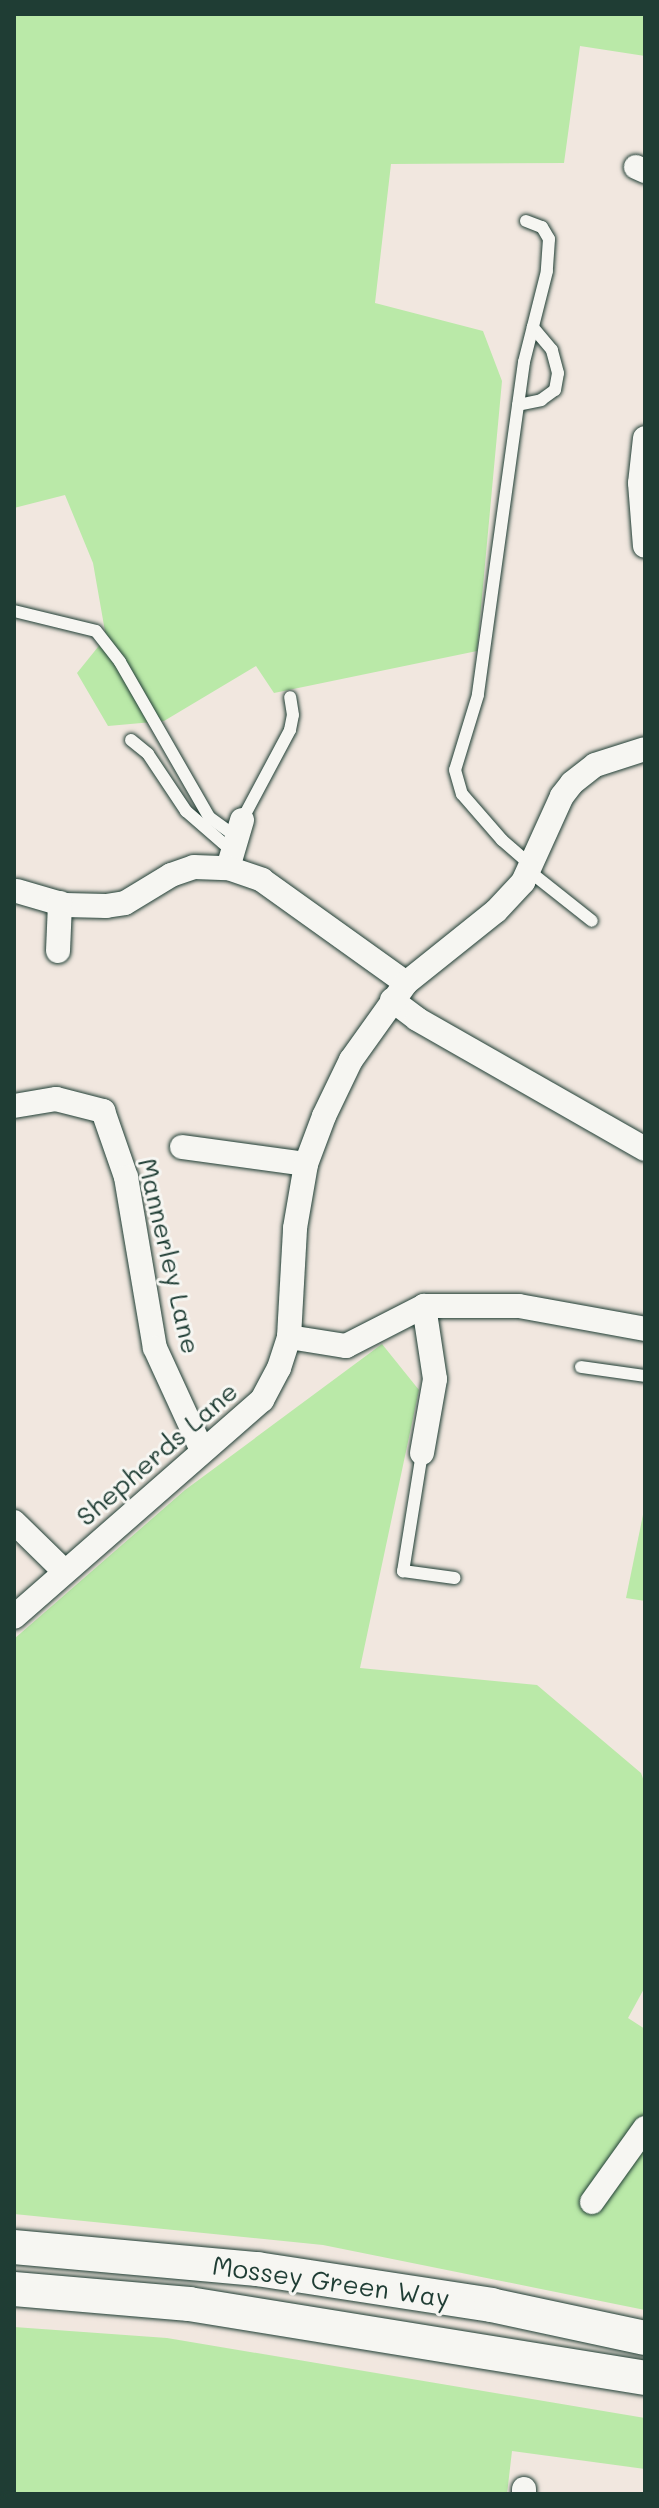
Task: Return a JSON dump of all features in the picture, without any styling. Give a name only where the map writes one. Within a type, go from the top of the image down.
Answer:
[{"type":"main road","name":"Mossey Green Way","points":[[14,2247],[257,2269],[491,2305],[645,2338]]},
{"type":"main road","points":[[14,2273],[125,2285],[189,2304]]},
{"type":"main road","name":"Mossey Green Way","points":[[14,2289],[189,2304],[645,2378]]},
{"type":"street","points":[[645,438],[640,483],[645,546]]},
{"type":"street","name":"Shepherds Lane","points":[[14,1617],[262,1400],[279,1368],[289,1337],[295,1228],[306,1164],[346,1071],[399,992],[496,911],[531,868],[556,808],[572,783],[595,765],[645,749]]},
{"type":"street","points":[[17,891],[60,903],[90,907],[125,903],[171,875],[194,867],[235,844],[262,880],[399,992],[417,1019],[645,1149]]},
{"type":"street","points":[[58,951],[60,903]]},
{"type":"street","name":"Mannerley Lane","points":[[14,1106],[56,1099],[103,1111],[126,1177],[155,1348],[202,1450]]},
{"type":"street","points":[[182,1147],[306,1164]]},
{"type":"street","points":[[289,1337],[346,1346],[424,1306],[519,1306],[645,1329]]},
{"type":"street","points":[[422,1453],[435,1379],[424,1306]]},
{"type":"street","points":[[14,1522],[65,1572]]},
{"type":"street","points":[[592,2202],[645,2128]]},
{"type":"lane","points":[[526,221],[542,227],[549,239],[547,271],[518,405],[478,695],[455,770],[462,794],[502,840],[592,921]]},
{"type":"lane","points":[[518,405],[541,400],[555,390],[557,381],[552,350],[533,327]]},
{"type":"lane","points":[[14,611],[96,631],[120,662],[209,817],[235,844]]},
{"type":"lane","points":[[235,844],[290,730],[293,715],[290,697]]},
{"type":"lane","points":[[131,740],[148,754],[186,811],[235,844]]},
{"type":"lane","points":[[581,1367],[645,1376]]},
{"type":"lane","points":[[422,1453],[403,1571],[455,1578]]},
{"type":"green space","points":[[14,14],[645,14],[645,56],[580,46],[564,163],[391,164],[375,303],[483,331],[502,381],[477,651],[274,693],[256,666],[164,721],[108,726],[77,673],[106,637],[93,563],[65,495],[14,508]]},
{"type":"green space","points":[[382,1344],[419,1390],[360,1668],[537,1685],[641,1773],[645,1784],[645,1987],[628,2018],[645,2029],[645,2310],[323,2245],[14,2214],[14,1639],[185,1490]]},
{"type":"green space","points":[[645,1505],[645,1601],[626,1598]]},
{"type":"green space","points":[[14,2327],[167,2338],[645,2418],[645,2469],[512,2451],[507,2494],[14,2494]]}]
